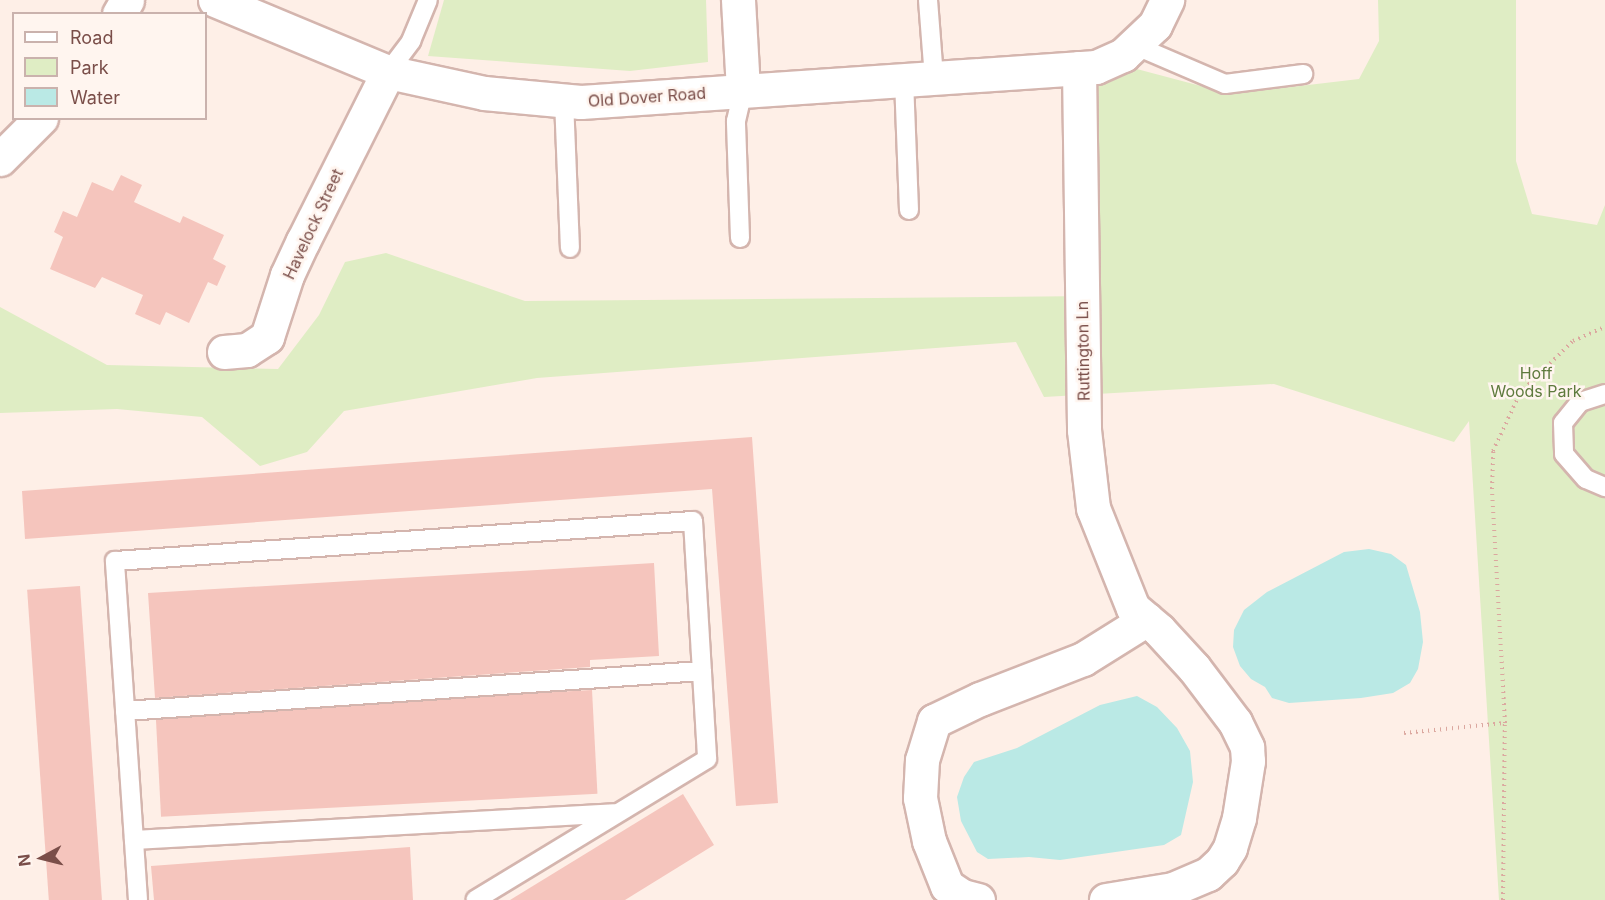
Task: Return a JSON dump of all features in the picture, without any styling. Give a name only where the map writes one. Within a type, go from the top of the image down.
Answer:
[{"type":"street","name":"Old Dover Road","points":[[215,0],[388,72],[484,93],[581,102],[1088,68]]},
{"type":"street","points":[[738,0],[743,90]]},
{"type":"street","points":[[1088,68],[1123,55],[1155,25],[1167,0]]},
{"type":"street","name":"Ruttington Ln","points":[[1088,68],[1084,430],[1093,508],[1133,608],[1147,619],[1194,668],[1235,722],[1247,747],[1248,761],[1239,818],[1230,848],[1222,861],[1208,874],[1173,889],[1106,900]]},
{"type":"street","name":"Havelock Street","points":[[224,352],[247,350],[267,337],[287,275],[388,72]]},
{"type":"street","points":[[0,159],[39,120]]},
{"type":"street","points":[[978,900],[962,896],[947,886],[929,841],[920,798],[922,760],[934,721],[980,699],[1083,658],[1147,619]]},
{"type":"lane","points":[[388,72],[411,41],[428,0]]},
{"type":"lane","points":[[909,210],[919,79],[928,0]]},
{"type":"lane","points":[[1134,45],[1226,84],[1303,74]]},
{"type":"lane","points":[[740,238],[736,121],[743,90]]},
{"type":"lane","points":[[564,100],[570,248]]},
{"type":"lane","points":[[1605,394],[1580,402],[1563,423],[1564,454],[1586,479],[1605,487]]},
{"type":"lane","points":[[138,900],[115,561],[693,521],[707,759],[475,900]]},
{"type":"lane","points":[[125,711],[702,671]]},
{"type":"lane","points":[[134,840],[619,813]]},
{"type":"path","points":[[1503,900],[1505,723],[1492,489],[1493,451],[1520,393],[1573,341],[1605,327]]},
{"type":"path","points":[[1404,734],[1505,723]]},
{"type":"green space","points":[[444,0],[706,0],[708,62],[630,71],[428,56]]},
{"type":"green space","name":"Hoff Woods Park","points":[[1378,0],[1516,0],[1516,161],[1532,214],[1597,225],[1605,205],[1605,900],[1499,900],[1469,421],[1454,442],[1274,384],[1044,397],[1016,342],[537,378],[344,411],[307,452],[260,466],[202,417],[117,409],[0,413],[0,307],[107,365],[278,369],[319,315],[345,262],[386,253],[525,301],[1093,296],[1092,88],[1133,68],[1231,94],[1359,79],[1379,41]]},
{"type":"water","points":[[1369,549],[1391,554],[1406,565],[1420,612],[1423,642],[1418,669],[1410,683],[1393,693],[1361,698],[1289,703],[1272,698],[1265,687],[1251,679],[1240,666],[1233,647],[1234,630],[1244,610],[1267,592],[1344,552]]},
{"type":"water","points":[[1137,696],[1157,707],[1177,728],[1190,751],[1193,782],[1181,835],[1164,845],[1060,860],[1029,857],[988,859],[977,852],[961,821],[957,797],[964,777],[974,762],[1017,748],[1100,705]]},
{"type":"building","points":[[121,175],[142,185],[134,202],[180,223],[183,216],[224,235],[213,259],[226,266],[217,286],[208,282],[189,323],[166,312],[160,325],[135,314],[143,295],[102,277],[95,288],[50,269],[63,237],[54,232],[63,211],[77,217],[92,182],[113,191]]},
{"type":"building","points":[[752,437],[778,803],[736,806],[712,489],[25,539],[22,491]]},
{"type":"building","points":[[654,563],[659,656],[590,660],[590,667],[155,698],[148,593]]},
{"type":"building","points":[[80,586],[102,900],[49,900],[27,590]]},
{"type":"building","points":[[592,690],[597,794],[161,817],[156,713]]},
{"type":"building","points":[[683,794],[714,845],[625,900],[510,900]]},
{"type":"building","points":[[410,847],[413,900],[154,900],[151,866]]}]
